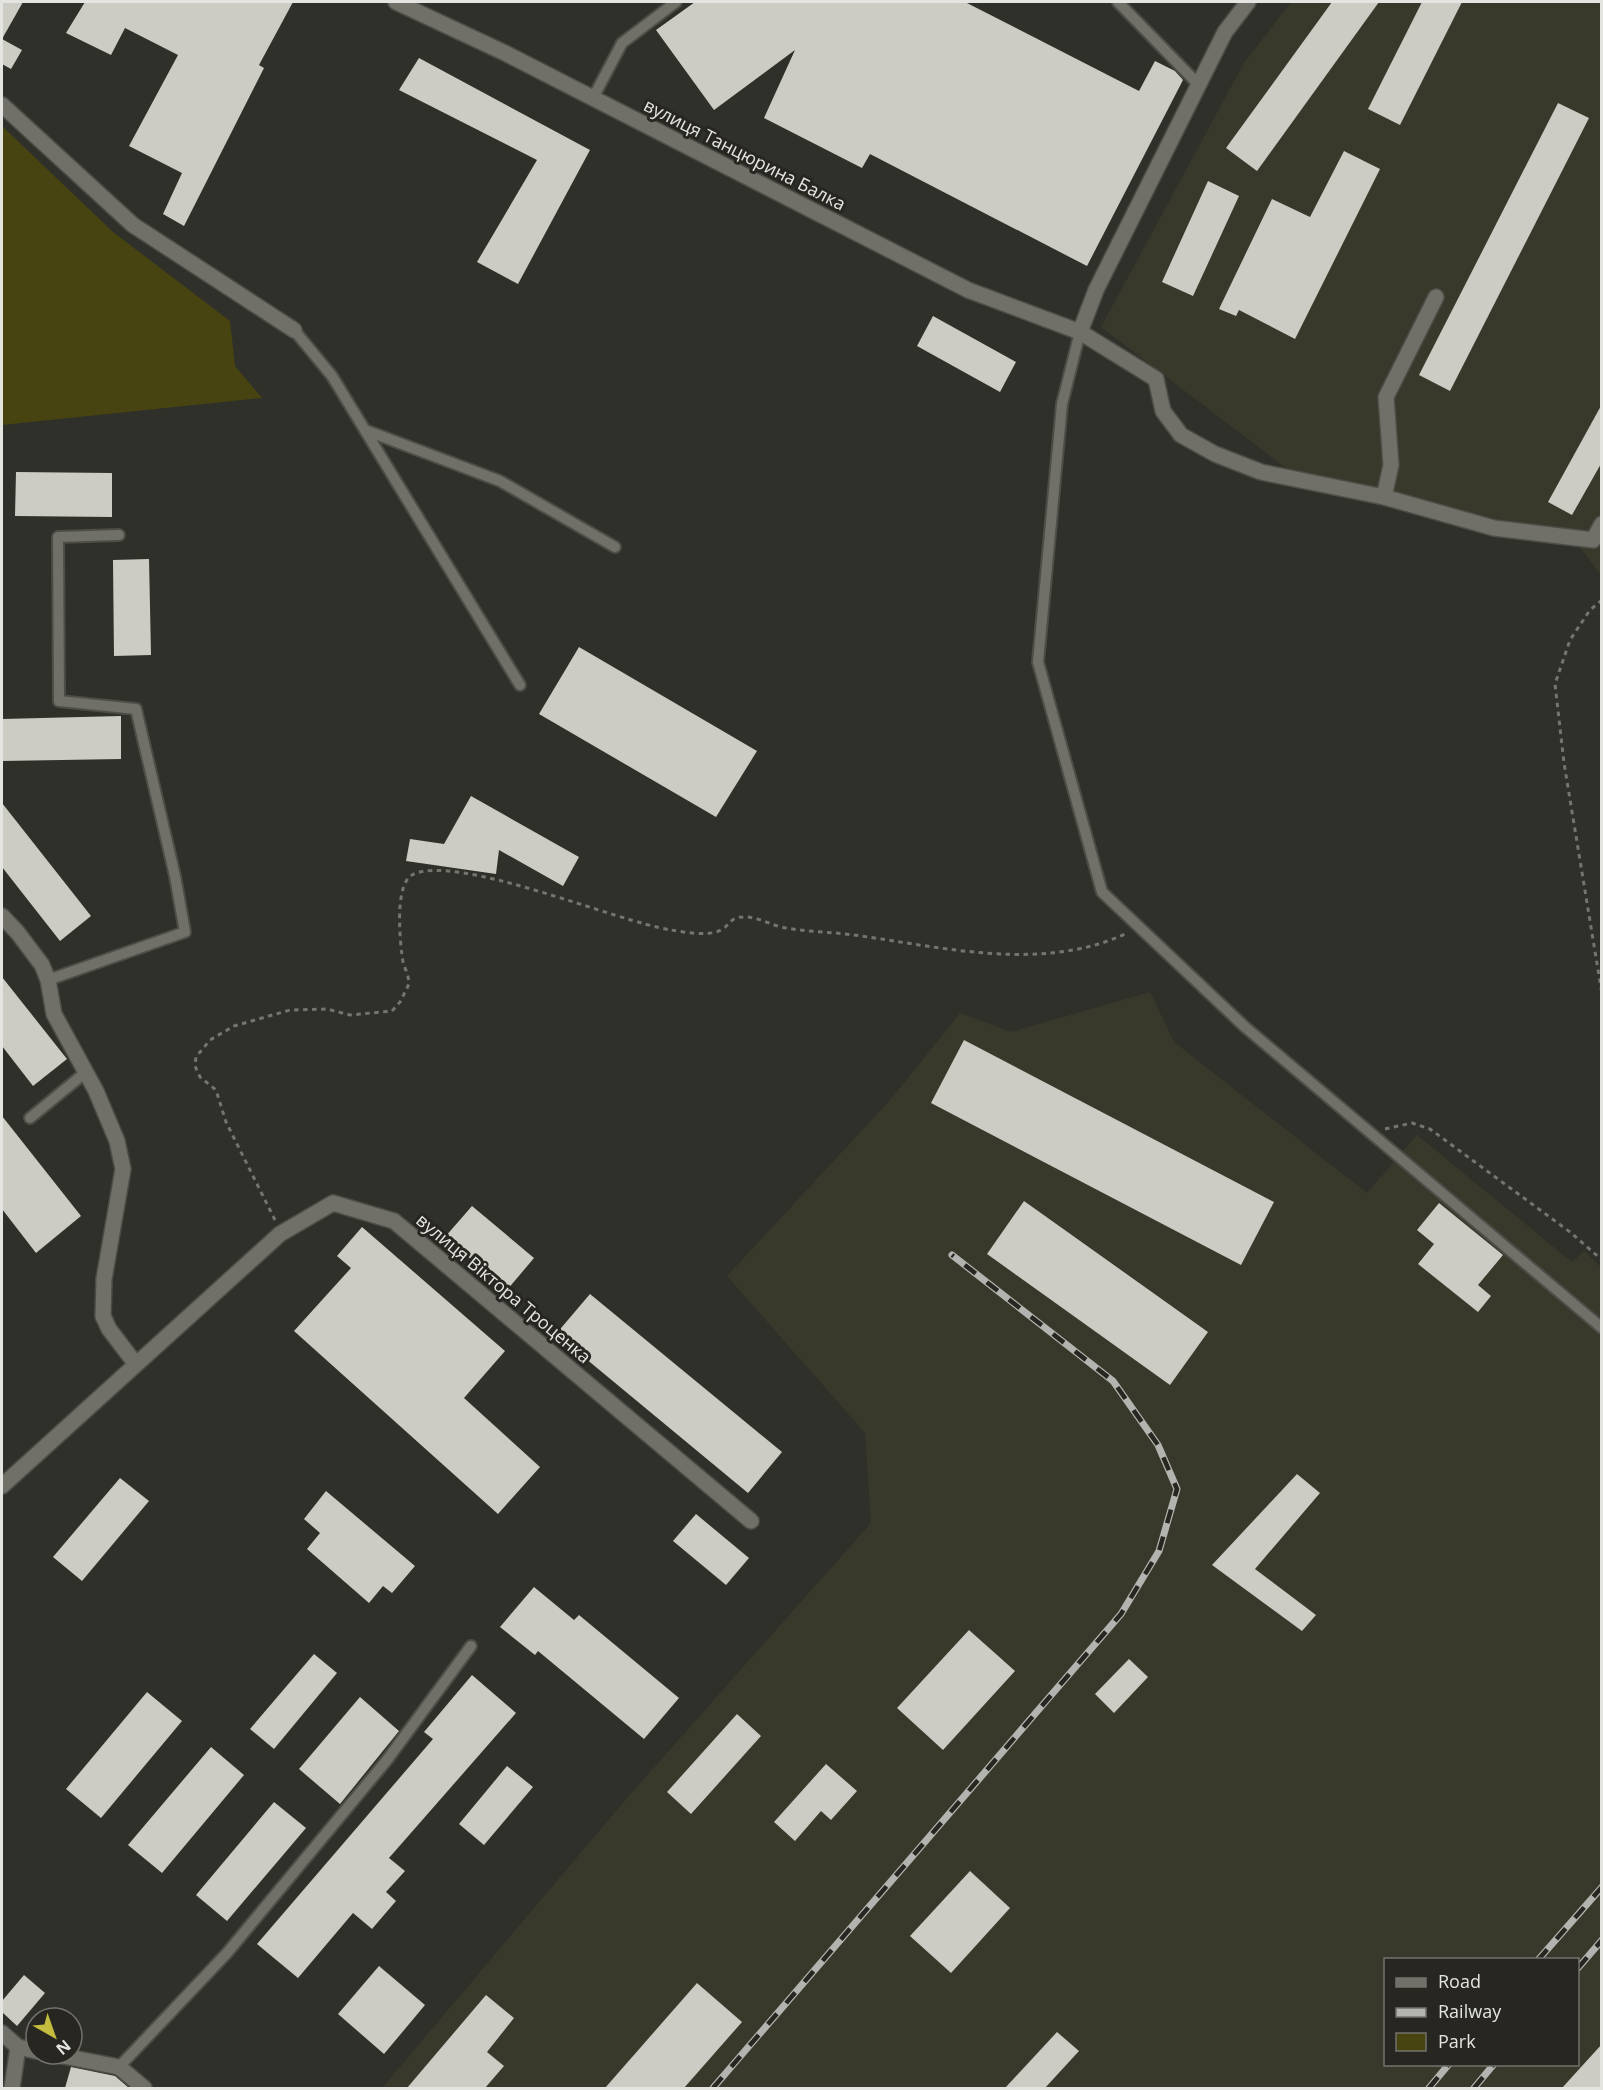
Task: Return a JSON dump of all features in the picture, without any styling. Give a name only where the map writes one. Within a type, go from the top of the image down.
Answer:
[{"type":"street","name":"вулиця Танцюрина Балка","points":[[396,2],[593,98],[969,290],[1080,332],[1156,379],[1162,411],[1181,435],[1215,454],[1261,472],[1384,497],[1494,528],[1553,537],[1593,540],[1602,524]]},
{"type":"street","points":[[1080,332],[1096,290],[1198,85],[1225,32],[1248,2]]},
{"type":"street","points":[[2,105],[133,225],[294,330]]},
{"type":"street","points":[[1384,497],[1391,465],[1386,397],[1436,297]]},
{"type":"street","points":[[2,916],[36,956],[48,980],[54,1014],[109,1119],[123,1169],[104,1278],[103,1316],[108,1329],[135,1363]]},
{"type":"street","name":"вулиця Віктора Троценка","points":[[2,1486],[135,1363],[280,1234],[333,1203],[394,1221],[751,1521]]},
{"type":"street","points":[[2,2033],[18,2047],[24,2048]]},
{"type":"street","points":[[12,2088],[18,2047]]},
{"type":"street","points":[[84,2060],[119,2067],[144,2088]]},
{"type":"lane","points":[[593,98],[622,43],[676,2]]},
{"type":"lane","points":[[1118,2],[1198,85]]},
{"type":"lane","points":[[294,330],[332,376],[520,685]]},
{"type":"lane","points":[[1080,332],[1062,404],[1038,662],[1102,892],[1245,1027],[1602,1328]]},
{"type":"lane","points":[[365,430],[500,481],[615,547]]},
{"type":"lane","points":[[48,980],[185,932],[175,876],[136,709],[59,701],[58,537],[119,535]]},
{"type":"lane","points":[[30,1118],[86,1072]]},
{"type":"lane","points":[[119,2067],[227,1953],[387,1760],[471,1646]]},
{"type":"path","points":[[1602,600],[1590,610],[1570,640],[1555,684],[1564,763],[1602,994]]},
{"type":"path","points":[[280,1234],[268,1203],[226,1122],[216,1090],[200,1077],[195,1066],[196,1058],[210,1040],[234,1026],[290,1010],[327,1009],[350,1015],[392,1011],[400,1002],[409,984],[403,963],[399,905],[405,882],[411,875],[424,871],[502,879],[532,891],[670,930],[707,933],[721,930],[731,919],[745,916],[785,928],[991,954],[1055,954],[1118,937],[1139,927]]},
{"type":"path","points":[[1370,1134],[1412,1123],[1430,1129],[1570,1232],[1602,1260]]},
{"type":"shaded area","points":[[1291,2],[1601,2],[1601,575],[1571,536],[1287,469],[1101,327],[1244,63]]},
{"type":"shaded area","points":[[1150,992],[1174,1042],[1367,1193],[1417,1135],[1572,1262],[1584,1251],[1601,1267],[1601,2088],[382,2088],[627,1798],[871,1523],[865,1433],[727,1276],[891,1099],[960,1013],[1011,1032]]},
{"type":"green space","points":[[2,126],[113,232],[230,321],[235,366],[262,398],[2,425]]},
{"type":"building","points":[[2,2],[23,2],[2,39]]},
{"type":"building","points":[[85,2],[293,2],[259,65],[264,68],[184,226],[163,214],[182,173],[129,146],[178,55],[125,28],[111,55],[66,33]]},
{"type":"building","points":[[695,2],[965,2],[1139,91],[1155,61],[1175,71],[1183,80],[1087,266],[870,154],[862,168],[764,118],[795,50],[714,110],[656,30]]},
{"type":"building","points":[[1332,2],[1379,2],[1257,171],[1226,148]]},
{"type":"building","points":[[1422,2],[1462,2],[1400,125],[1368,109]]},
{"type":"building","points":[[2,39],[22,50],[11,69],[2,64]]},
{"type":"building","points":[[419,58],[590,150],[518,284],[477,262],[537,160],[399,90]]},
{"type":"building","points":[[1558,103],[1589,118],[1450,391],[1419,375]]},
{"type":"building","points":[[1344,151],[1380,169],[1295,339],[1239,310],[1236,316],[1219,309],[1272,199],[1310,217]]},
{"type":"building","points":[[1208,181],[1239,196],[1193,296],[1162,282]]},
{"type":"building","points":[[933,316],[1016,362],[1000,392],[917,346]]},
{"type":"building","points":[[1602,404],[1602,462],[1572,515],[1548,502]]},
{"type":"building","points":[[16,472],[112,473],[112,517],[15,516]]},
{"type":"building","points":[[149,559],[151,655],[114,656],[113,560]]},
{"type":"building","points":[[579,647],[757,751],[716,817],[539,714]]},
{"type":"building","points":[[121,716],[121,759],[2,761],[2,719]]},
{"type":"building","points":[[471,796],[579,857],[563,886],[499,850],[496,874],[406,861],[410,839],[444,844]]},
{"type":"building","points":[[2,803],[91,916],[60,941],[2,867]]},
{"type":"building","points":[[2,977],[67,1059],[33,1086],[2,1046]]},
{"type":"building","points":[[964,1040],[1274,1202],[1241,1265],[931,1103]]},
{"type":"building","points":[[2,1116],[81,1216],[36,1253],[2,1209]]},
{"type":"building","points":[[1024,1201],[1208,1332],[1170,1385],[987,1254]]},
{"type":"building","points":[[1439,1203],[1503,1255],[1478,1285],[1491,1296],[1478,1312],[1418,1264],[1434,1244],[1417,1230]]},
{"type":"building","points":[[472,1206],[534,1258],[507,1290],[445,1237]]},
{"type":"building","points":[[362,1227],[505,1351],[464,1398],[540,1467],[498,1514],[294,1331],[351,1268],[337,1256]]},
{"type":"building","points":[[590,1294],[782,1452],[748,1493],[556,1334]]},
{"type":"building","points":[[1297,1474],[1320,1493],[1255,1569],[1316,1615],[1302,1631],[1212,1565]]},
{"type":"building","points":[[120,1478],[149,1501],[82,1581],[53,1557]]},
{"type":"building","points":[[326,1491],[415,1566],[392,1593],[383,1586],[369,1603],[307,1549],[320,1533],[304,1519]]},
{"type":"building","points":[[696,1514],[749,1558],[726,1585],[673,1541]]},
{"type":"building","points":[[534,1587],[574,1620],[579,1615],[679,1698],[644,1739],[538,1651],[535,1655],[500,1627]]},
{"type":"building","points":[[969,1630],[1015,1671],[943,1750],[897,1708]]},
{"type":"building","points":[[314,1654],[337,1673],[274,1749],[250,1729]]},
{"type":"building","points":[[1129,1659],[1148,1677],[1114,1713],[1095,1694]]},
{"type":"building","points":[[472,1675],[516,1713],[389,1858],[405,1871],[386,1892],[396,1901],[372,1929],[353,1913],[298,1978],[257,1944],[433,1739],[424,1732]]},
{"type":"building","points":[[147,1692],[182,1721],[101,1818],[66,1789]]},
{"type":"building","points":[[360,1697],[399,1731],[340,1804],[299,1769]]},
{"type":"building","points":[[737,1714],[761,1736],[691,1814],[667,1792]]},
{"type":"building","points":[[211,1747],[244,1775],[162,1873],[128,1845]]},
{"type":"building","points":[[826,1764],[857,1791],[831,1820],[821,1811],[795,1841],[774,1822]]},
{"type":"building","points":[[507,1766],[533,1787],[484,1845],[459,1824]]},
{"type":"building","points":[[274,1802],[306,1828],[227,1921],[196,1895]]},
{"type":"building","points":[[970,1871],[1010,1908],[951,1973],[910,1936]]},
{"type":"building","points":[[379,1966],[425,2005],[384,2054],[338,2014]]},
{"type":"building","points":[[24,1975],[45,1993],[34,2006],[24,2006],[24,2018],[17,2026],[2,2012],[2,2001]]},
{"type":"building","points":[[697,1983],[742,2022],[684,2088],[605,2088]]},
{"type":"building","points":[[486,1995],[514,2018],[487,2052],[504,2066],[485,2088],[407,2088]]},
{"type":"building","points":[[1057,2032],[1079,2051],[1045,2088],[1005,2088]]},
{"type":"building","points":[[1602,2044],[1602,2088],[1562,2088]]},
{"type":"building","points":[[71,2067],[115,2076],[129,2088],[65,2088]]},
{"type":"railway","points":[[713,2088],[1121,1614],[1159,1551],[1177,1489],[1158,1445],[1113,1381],[952,1255]]},
{"type":"railway","points":[[1540,1958],[1602,1887]]},
{"type":"railway","points":[[1579,1967],[1602,1940]]},
{"type":"railway","points":[[1429,2088],[1447,2066]]},
{"type":"railway","points":[[1474,2088],[1492,2066]]}]
